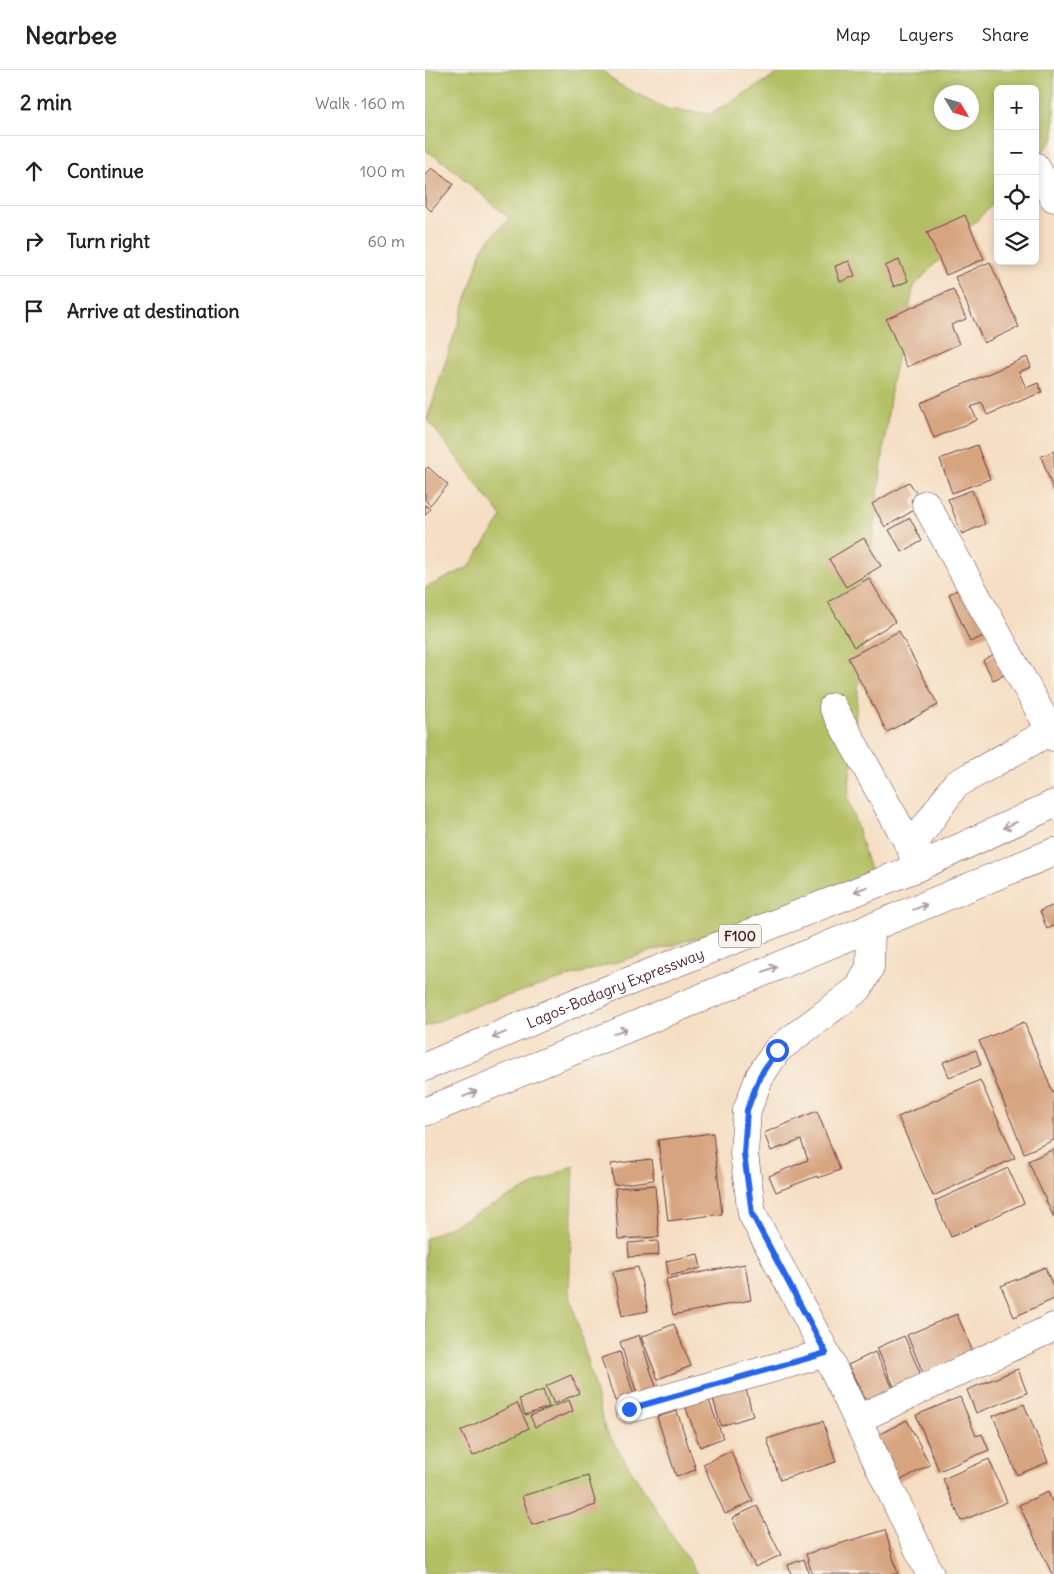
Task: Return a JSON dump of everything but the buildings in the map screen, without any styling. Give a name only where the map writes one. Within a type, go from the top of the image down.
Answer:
[{"type":"main road","points":[[1039,173],[1054,198]]},
{"type":"main road","points":[[913,858],[955,785],[1053,732],[925,504]]},
{"type":"main road","points":[[833,707],[913,858]]},
{"type":"main road","name":"Lagos-Badagry Expressway","points":[[425,1068],[913,858],[1054,804]]},
{"type":"main road","points":[[425,1112],[1054,852]]},
{"type":"main road","points":[[871,927],[870,966],[859,988],[777,1050],[760,1076],[747,1110],[744,1154],[752,1214],[826,1353],[930,1574]]},
{"type":"main road","points":[[858,1420],[1054,1327]]},
{"type":"main road","points":[[629,1409],[826,1353]]},
{"type":"green space","points":[[425,70],[602,70],[618,84],[667,109],[710,114],[784,70],[1054,70],[1054,139],[1039,155],[1039,85],[994,85],[994,202],[914,286],[892,382],[872,544],[848,798],[874,883],[471,1007],[425,1027],[425,588],[469,567],[502,517],[427,419],[483,247],[509,218],[444,162],[425,150]]},
{"type":"green space","points":[[574,1165],[569,1291],[605,1429],[697,1574],[425,1574],[425,1239]]},
{"type":"route","points":[[629,1409],[826,1353],[752,1214],[744,1154],[747,1110],[760,1076],[777,1050]]}]
